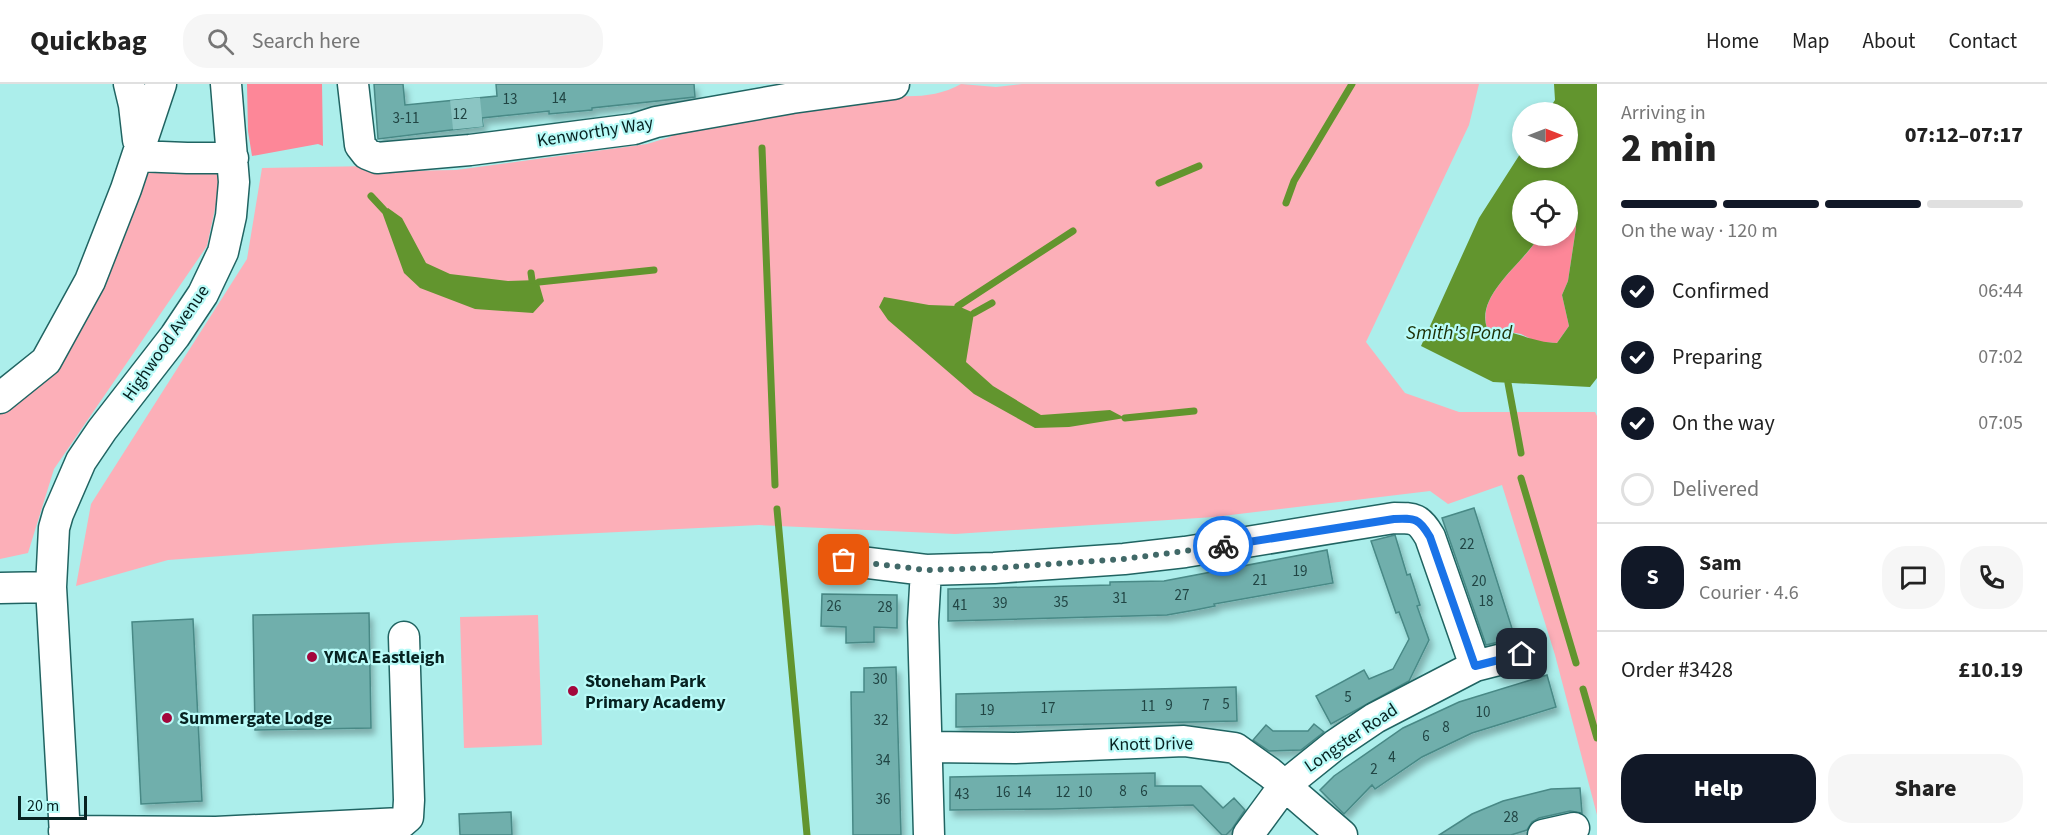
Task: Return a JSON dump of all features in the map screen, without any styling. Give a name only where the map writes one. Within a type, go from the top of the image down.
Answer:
[{"type":"street","points":[[129,84],[134,105],[138,152]]},
{"type":"street","points":[[0,398],[46,361],[90,281],[161,84]]},
{"type":"street","name":"Highwood Avenue","points":[[64,833],[51,586],[54,528],[57,514],[81,461],[102,430],[175,336],[203,294],[223,252],[233,203],[233,158],[227,115],[226,84]]},
{"type":"street","name":"Kenworthy Way","points":[[353,84],[359,140],[362,149],[377,158],[469,139],[634,129],[656,122],[792,98],[894,84]]},
{"type":"street","points":[[138,152],[188,159],[233,158]]},
{"type":"street","points":[[844,560],[926,570],[1124,559],[1413,518],[1422,523],[1430,537],[1475,666]]},
{"type":"street","points":[[926,570],[923,622],[929,835]]},
{"type":"street","points":[[0,588],[51,586]]},
{"type":"street","points":[[64,833],[346,831],[401,823],[408,816],[409,800],[404,637]]},
{"type":"street","name":"Longster Road","points":[[1248,835],[1284,786],[1335,745],[1375,718],[1475,666],[1522,654]]},
{"type":"street","name":"Knott Drive","points":[[928,747],[1015,747],[1184,741],[1235,747],[1342,835]]},
{"type":"street","points":[[1543,835],[1574,828]]},
{"type":"shaded area","points":[[247,84],[322,84],[323,146],[318,144],[252,156],[248,131]]},
{"type":"shaded area","points":[[961,84],[996,87],[1022,84],[1479,84],[1469,125],[1366,342],[1405,393],[1459,412],[1595,412],[1597,416],[1597,815],[1555,655],[1502,485],[1448,504],[1430,491],[1214,517],[955,534],[759,525],[396,543],[168,560],[76,586],[91,504],[247,259],[262,168],[371,166],[399,171],[456,170],[647,144],[670,137],[684,127],[898,96],[931,94],[946,91]]},
{"type":"shaded area","points":[[148,165],[224,167],[207,246],[54,469],[28,553],[0,559],[0,411],[62,365],[103,284]]},
{"type":"shaded area","points":[[1532,246],[1573,246],[1568,281],[1562,295],[1569,326],[1557,343],[1537,342],[1521,334],[1487,328],[1486,315],[1489,303],[1504,279]]},
{"type":"shaded area","points":[[538,615],[542,745],[464,748],[460,617]]},
{"type":"water","name":"Smith's Pond","points":[[1554,84],[1597,84],[1597,378],[1590,387],[1493,382],[1421,346],[1479,218],[1512,167],[1578,168],[1578,102],[1554,102]],"holes":[[[1512,180],[1578,180],[1578,246],[1573,246],[1568,281],[1562,295],[1569,326],[1557,343],[1539,341],[1487,328],[1485,316],[1494,291],[1532,246],[1512,246]]]},
{"type":"water","points":[[388,208],[402,218],[426,263],[450,274],[508,281],[538,280],[544,301],[533,313],[475,309],[420,288],[404,273],[382,212]]},
{"type":"water","points":[[884,297],[929,305],[958,306],[974,313],[966,362],[993,386],[1041,415],[1110,410],[1125,418],[1069,427],[1035,428],[974,394],[888,320],[879,307]]},
{"type":"building","points":[[374,84],[403,84],[405,105],[497,96],[496,84],[694,84],[695,97],[592,108],[592,110],[549,114],[549,111],[482,118],[483,126],[378,139]]},
{"type":"building","points":[[1474,508],[1515,638],[1486,645],[1442,518]]},
{"type":"building","points":[[1395,535],[1407,575],[1410,574],[1420,605],[1417,606],[1429,640],[1409,681],[1331,724],[1316,696],[1364,670],[1369,679],[1393,669],[1409,639],[1399,612],[1396,613],[1371,541]]},
{"type":"building","points":[[1327,550],[1333,583],[1214,604],[1215,606],[1195,610],[1167,615],[948,621],[948,589],[1110,585],[1110,582],[1164,581]]},
{"type":"building","points":[[822,594],[897,595],[897,628],[874,627],[874,642],[846,643],[846,627],[821,626]]},
{"type":"building","name":"YMCA Eastleigh","points":[[369,613],[371,728],[255,730],[253,615]]},
{"type":"building","name":"Summergate Lodge","points":[[193,619],[202,801],[141,804],[132,622]]},
{"type":"building","points":[[896,667],[901,835],[853,835],[851,692],[864,692],[864,668]]},
{"type":"building","points":[[1547,675],[1556,707],[1472,733],[1422,757],[1375,789],[1372,785],[1344,814],[1320,790],[1334,776],[1403,728],[1459,702]]},
{"type":"building","points":[[1236,687],[1237,721],[956,727],[956,694]]},
{"type":"building","points":[[1314,724],[1324,732],[1301,750],[1269,751],[1253,740],[1266,725],[1273,731],[1308,731]]},
{"type":"building","points":[[1155,773],[1155,786],[1201,786],[1223,808],[1234,798],[1245,810],[1232,829],[1226,835],[1222,835],[1193,805],[950,810],[950,777]]},
{"type":"building","points":[[1580,788],[1582,813],[1570,811],[1539,818],[1532,822],[1527,830],[1511,835],[1439,835],[1472,814],[1503,801],[1551,789]]},
{"type":"building","points":[[511,812],[512,835],[460,835],[459,814]]},
{"type":"waterway","points":[[1286,203],[1294,181],[1352,84]]},
{"type":"waterway","points":[[762,148],[775,485]]},
{"type":"waterway","points":[[1159,183],[1199,166]]},
{"type":"waterway","points":[[371,196],[384,210]]},
{"type":"waterway","points":[[958,306],[1073,231]]},
{"type":"waterway","points":[[539,282],[654,270]]},
{"type":"waterway","points":[[531,273],[532,280]]},
{"type":"waterway","points":[[974,313],[992,303]]},
{"type":"waterway","points":[[1508,383],[1521,453]]},
{"type":"waterway","points":[[1125,418],[1194,411]]},
{"type":"waterway","points":[[1521,478],[1576,663]]},
{"type":"waterway","points":[[777,509],[807,835]]},
{"type":"waterway","points":[[1583,689],[1597,738]]},
{"type":"tunnel","points":[[465,99],[468,128]]},
{"type":"way so far","points":[[844,560],[926,570],[994,568],[1124,559],[1223,546]]},
{"type":"place","name":"YMCA Eastleigh","points":[[312,657]]},
{"type":"place","name":"Stoneham Park Primary Academy","points":[[573,691]]},
{"type":"place","name":"Summergate Lodge","points":[[167,718]]},
{"type":"route","points":[[1223,546],[1413,518],[1422,523],[1430,537],[1475,666],[1522,654]]}]
